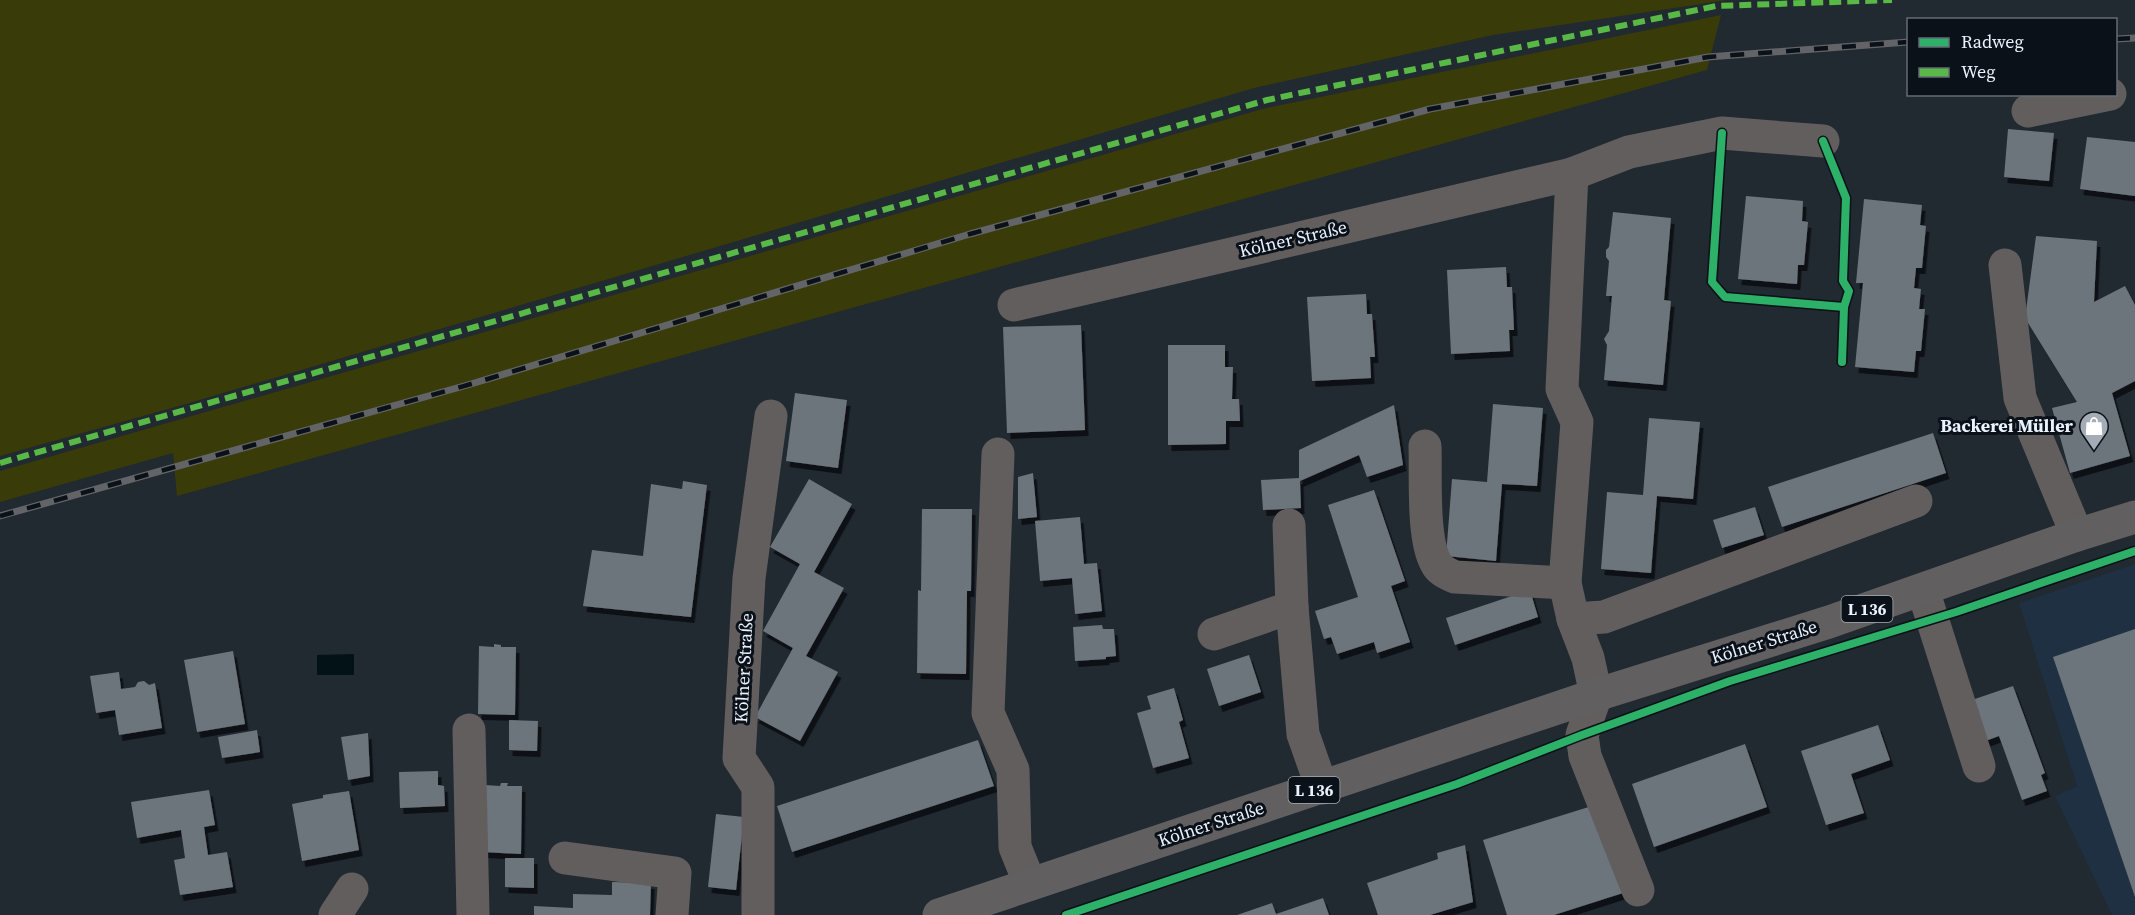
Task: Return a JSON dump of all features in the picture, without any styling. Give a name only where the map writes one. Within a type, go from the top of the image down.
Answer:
[{"type":"main road","name":"Kölner Straße","points":[[939,915],[1596,694],[1828,622],[2135,517]]},
{"type":"lane","points":[[2117,94],[2135,94]]},
{"type":"lane","points":[[2028,111],[2100,96]]},
{"type":"lane","name":"Kölner Straße","points":[[1014,305],[1572,174],[1629,152],[1722,133],[1822,141]]},
{"type":"lane","points":[[1572,174],[1562,389],[1577,422],[1564,583],[1588,658],[1596,694],[1582,735],[1585,756],[1638,890]]},
{"type":"lane","points":[[2005,265],[2020,398],[2077,535]]},
{"type":"lane","name":"Kölner Straße","points":[[758,915],[758,787],[739,759],[749,578],[771,416]]},
{"type":"lane","points":[[1425,446],[1426,531],[1436,563],[1444,572],[1455,577],[1564,583]]},
{"type":"lane","points":[[998,454],[988,713],[1013,771],[1015,847],[1030,884]]},
{"type":"lane","points":[[1574,619],[1604,616],[1916,501]]},
{"type":"lane","points":[[1289,525],[1292,607],[1303,734],[1322,788]]},
{"type":"lane","points":[[1923,590],[1979,766]]},
{"type":"lane","points":[[1214,634],[1292,607]]},
{"type":"lane","points":[[469,730],[473,915]]},
{"type":"lane","points":[[565,858],[675,873],[672,915]]},
{"type":"shaded area","points":[[0,0],[1728,0],[1493,35],[1254,88],[186,404],[0,456]]},
{"type":"shaded area","points":[[1721,15],[1707,70],[177,496],[173,453],[0,502],[0,471],[1266,108]]},
{"type":"shaded area","points":[[2135,564],[2135,915],[2112,915],[2055,796],[2077,786],[2019,603]]},
{"type":"shaded area","points":[[354,654],[354,675],[317,675],[317,655]]},
{"type":"building","points":[[2008,129],[2054,133],[2049,181],[2004,177]]},
{"type":"building","points":[[2087,137],[2135,142],[2135,196],[2080,189]]},
{"type":"building","points":[[1746,196],[1803,201],[1802,221],[1808,222],[1804,265],[1798,265],[1797,284],[1738,279]]},
{"type":"building","points":[[1864,199],[1922,205],[1920,225],[1926,226],[1922,268],[1916,268],[1914,288],[1921,289],[1919,309],[1925,309],[1921,351],[1916,351],[1914,372],[1855,367],[1863,283],[1856,283]]},
{"type":"building","points":[[1613,212],[1671,218],[1664,300],[1671,301],[1663,385],[1604,380],[1607,345],[1604,339],[1609,331],[1612,296],[1606,296],[1609,261],[1606,257],[1606,250],[1609,247]]},
{"type":"building","points":[[2036,236],[2097,241],[2094,302],[2125,286],[2135,305],[2135,381],[2112,393],[2130,456],[2070,473],[2052,408],[2077,402],[2025,318]]},
{"type":"building","points":[[1506,267],[1507,287],[1512,287],[1514,330],[1509,330],[1510,351],[1451,354],[1447,270]]},
{"type":"building","points":[[1366,294],[1367,314],[1372,314],[1375,357],[1370,357],[1371,378],[1312,381],[1307,297]]},
{"type":"building","points":[[1081,325],[1085,430],[1007,433],[1003,327]]},
{"type":"building","points":[[1168,345],[1225,345],[1225,367],[1233,367],[1232,399],[1239,399],[1240,421],[1226,421],[1226,444],[1168,445]]},
{"type":"building","points":[[795,393],[847,400],[838,468],[786,461]]},
{"type":"building","points":[[1493,404],[1543,408],[1537,486],[1502,484],[1496,561],[1446,556],[1452,479],[1487,482]]},
{"type":"building","points":[[1394,405],[1403,465],[1367,477],[1359,455],[1300,481],[1301,508],[1263,510],[1261,480],[1299,478],[1299,450]]},
{"type":"building","points":[[1649,418],[1700,422],[1693,499],[1657,496],[1651,573],[1601,569],[1607,492],[1643,495]]},
{"type":"building","points":[[1933,433],[1946,473],[1782,527],[1768,487]]},
{"type":"building","points":[[1033,473],[1037,517],[1018,519],[1018,477]]},
{"type":"building","points":[[809,479],[852,504],[814,572],[844,588],[806,656],[838,672],[800,741],[755,717],[793,648],[763,631],[800,564],[770,547]]},
{"type":"building","points":[[683,481],[707,485],[691,617],[583,606],[592,550],[643,556],[651,484],[682,489]]},
{"type":"building","points":[[1374,490],[1405,581],[1391,586],[1410,642],[1377,653],[1374,642],[1337,654],[1331,637],[1324,639],[1315,611],[1358,597],[1328,505]]},
{"type":"building","points":[[1755,507],[1764,535],[1722,548],[1713,520]]},
{"type":"building","points":[[922,509],[972,509],[971,591],[967,591],[966,674],[917,673]]},
{"type":"building","points":[[1080,517],[1084,564],[1097,563],[1102,611],[1075,614],[1072,578],[1040,581],[1035,521]]},
{"type":"building","points":[[1530,590],[1538,617],[1455,645],[1446,618]]},
{"type":"building","points":[[1102,625],[1103,629],[1114,629],[1116,656],[1075,661],[1073,627]]},
{"type":"building","points":[[2135,629],[2135,897],[2053,657]]},
{"type":"building","points":[[494,644],[501,645],[501,647],[516,647],[515,715],[478,714],[479,646],[494,647]]},
{"type":"building","points":[[233,651],[245,724],[197,732],[184,660]]},
{"type":"building","points":[[1249,655],[1261,692],[1219,706],[1207,669]]},
{"type":"building","points":[[119,672],[121,689],[135,687],[138,682],[144,681],[149,685],[155,683],[162,728],[119,735],[115,710],[96,713],[90,676]]},
{"type":"building","points":[[2013,686],[2045,773],[2041,775],[2047,791],[2022,800],[1999,736],[1980,743],[1972,700]]},
{"type":"building","points":[[1174,688],[1183,720],[1179,722],[1189,758],[1153,768],[1137,713],[1151,709],[1147,696]]},
{"type":"building","points":[[509,720],[538,721],[537,751],[509,750]]},
{"type":"building","points":[[1878,725],[1890,760],[1851,774],[1864,813],[1826,825],[1801,751]]},
{"type":"building","points":[[257,730],[260,752],[222,758],[218,737]]},
{"type":"building","points":[[368,733],[370,776],[348,780],[341,737]]},
{"type":"building","points":[[978,740],[994,786],[792,852],[777,806]]},
{"type":"building","points":[[1745,744],[1767,807],[1654,847],[1632,784]]},
{"type":"building","points":[[438,771],[438,785],[444,786],[445,806],[400,808],[399,772]]},
{"type":"building","points":[[501,783],[508,783],[507,786],[522,786],[521,854],[483,852],[485,785],[500,786]]},
{"type":"building","points":[[209,790],[215,825],[204,827],[208,855],[227,852],[233,887],[180,895],[174,860],[185,858],[181,830],[137,838],[131,802]]},
{"type":"building","points":[[349,791],[359,850],[302,861],[292,804],[323,798],[323,795]]},
{"type":"building","points":[[1595,805],[1623,893],[1554,915],[1507,915],[1483,840]]},
{"type":"building","points":[[716,814],[744,817],[736,890],[708,887]]},
{"type":"building","points":[[1465,845],[1473,902],[1430,915],[1378,915],[1367,883],[1438,859],[1437,853]]},
{"type":"building","points":[[505,858],[534,858],[534,888],[505,887]]},
{"type":"building","points":[[612,882],[651,883],[650,915],[534,915],[534,906],[573,908],[573,894],[612,895]]},
{"type":"building","points":[[1323,898],[1329,915],[1237,915],[1272,903],[1276,914]]},
{"type":"railway","points":[[2117,39],[2135,38]]},
{"type":"railway","points":[[0,516],[471,384],[970,234],[1430,109],[1708,57],[1907,42]]},
{"type":"marked path","points":[[0,463],[1267,100],[1716,6],[1892,0]]},
{"type":"cycle path","points":[[1722,133],[1712,282],[1725,297],[1844,307]]},
{"type":"cycle path","points":[[1823,141],[1846,198],[1843,281],[1849,291],[1844,307],[1842,362]]},
{"type":"cycle path","points":[[1066,915],[1457,784],[1730,681],[1956,612],[2135,551]]},
{"type":"place","name":"Backerei Müller","points":[[2094,452]]}]
